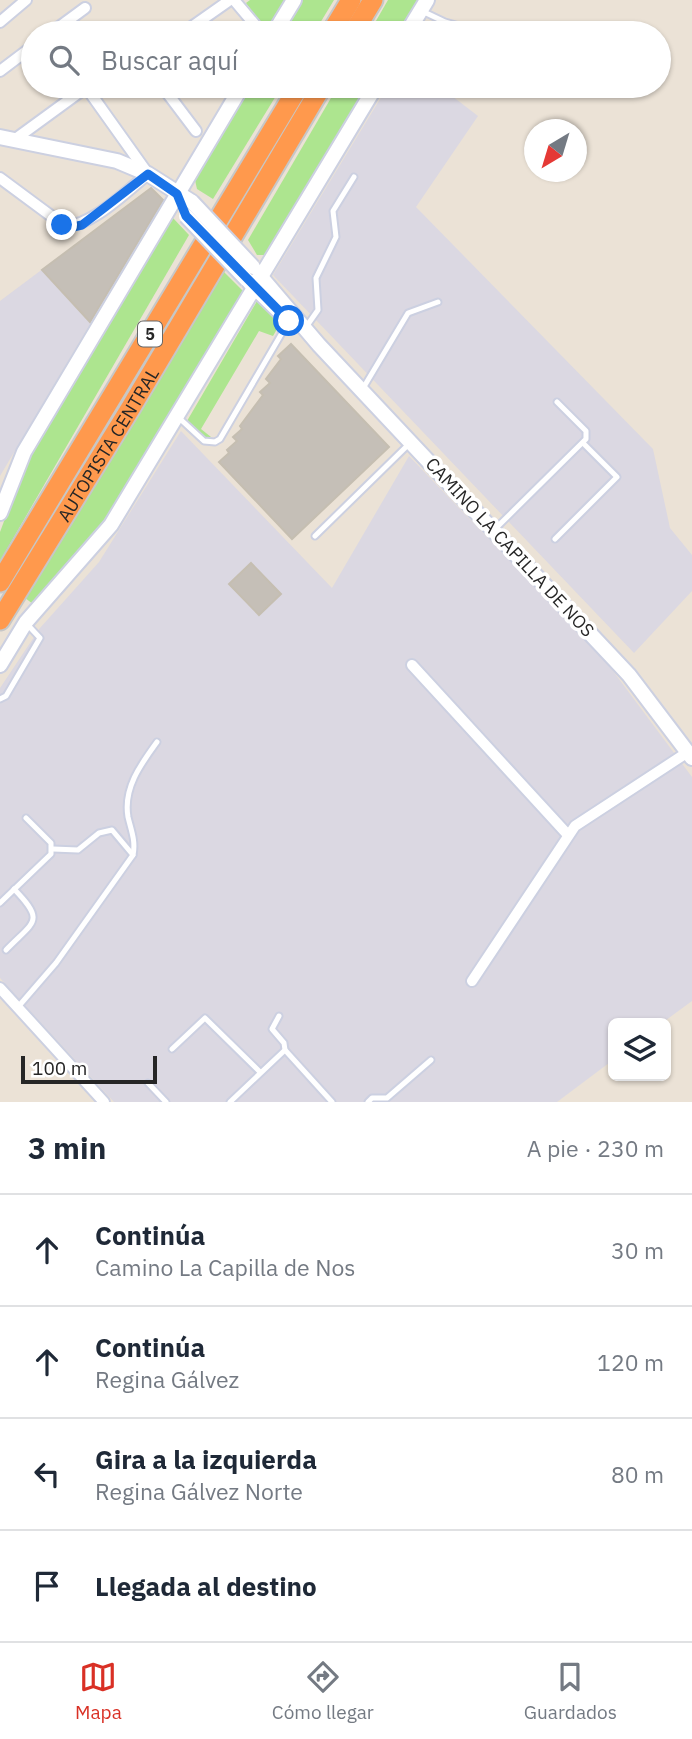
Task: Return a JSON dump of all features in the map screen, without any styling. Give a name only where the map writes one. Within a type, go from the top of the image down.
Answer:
[{"type":"highway","points":[[338,21],[351,0]]},
{"type":"highway","points":[[360,21],[373,0]]},
{"type":"highway","name":"AUTOPISTA CENTRAL","points":[[0,582],[292,98]]},
{"type":"highway","name":"AUTOPISTA CENTRAL","points":[[0,620],[137,397],[315,98]]},
{"type":"main road","points":[[281,21],[294,0]]},
{"type":"main road","points":[[414,21],[424,5]]},
{"type":"main road","points":[[0,513],[24,452],[235,98]]},
{"type":"main road","points":[[0,665],[26,622],[111,525],[178,417],[254,278],[368,98]]},
{"type":"main road","points":[[7,138],[107,158],[148,174],[177,194],[254,278]]},
{"type":"main road","name":"CAMINO LA CAPILLA DE NOS","points":[[254,278],[289,321],[319,345],[495,529],[629,676],[690,755]]},
{"type":"main road","name":"CAMINO LA CAPILLA DE NOS","points":[[254,278],[306,327],[319,345]]},
{"type":"street","points":[[0,22],[12,4],[26,0]]},
{"type":"street","points":[[201,21],[232,0],[251,21]]},
{"type":"street","points":[[67,21],[85,8]]},
{"type":"street","points":[[0,71],[21,55]]},
{"type":"street","points":[[7,138],[70,98]]},
{"type":"street","points":[[0,178],[62,225],[73,227],[86,223],[148,174],[95,98]]},
{"type":"street","points":[[171,98],[196,131]]},
{"type":"street","points":[[412,665],[568,835]]},
{"type":"street","points":[[472,981],[568,835],[592,812],[690,755]]},
{"type":"street","points":[[0,988],[104,1102]]},
{"type":"lane","points":[[424,5],[445,21]]},
{"type":"lane","points":[[306,327],[318,310],[316,278],[336,237],[333,211],[354,177]]},
{"type":"lane","points":[[362,390],[408,313],[438,302]]},
{"type":"lane","points":[[178,417],[204,441],[215,442],[220,439],[289,321]]},
{"type":"lane","points":[[495,529],[587,437],[586,431],[557,402]]},
{"type":"lane","points":[[314,536],[412,442]]},
{"type":"lane","points":[[555,539],[617,477],[583,443]]},
{"type":"lane","points":[[0,699],[6,696],[40,638],[26,622]]},
{"type":"lane","points":[[18,1007],[56,963],[133,855],[135,845],[127,801],[137,769],[157,742]]},
{"type":"lane","points":[[26,818],[51,843],[52,849]]},
{"type":"lane","points":[[0,903],[52,849],[78,850],[99,833],[112,831],[133,855]]},
{"type":"lane","points":[[6,950],[33,922],[34,916],[33,909],[13,890]]},
{"type":"lane","points":[[279,1016],[272,1029],[284,1043],[285,1050],[332,1102]]},
{"type":"lane","points":[[172,1049],[205,1018],[260,1072]]},
{"type":"lane","points":[[230,1102],[285,1050]]},
{"type":"lane","points":[[368,1102],[372,1098],[387,1098],[431,1060]]},
{"type":"lane","points":[[148,1083],[166,1102]]},
{"type":"shaded area","points":[[381,98],[455,98],[478,116],[416,207],[653,449],[670,528],[692,555],[692,591],[634,653],[273,275]]},
{"type":"shaded area","points":[[151,188],[163,200],[0,476],[0,301]]},
{"type":"shaded area","points":[[181,431],[332,588],[409,456],[604,659],[692,777],[692,1001],[669,1018],[608,1018],[608,1064],[557,1102],[114,1102],[0,978],[0,688],[40,628],[99,562]]},
{"type":"green space","points":[[250,0],[286,0],[274,21],[259,21],[246,3]]},
{"type":"green space","points":[[302,0],[334,0],[321,21],[289,21]]},
{"type":"green space","points":[[388,0],[420,0],[407,21],[376,21]]},
{"type":"green space","points":[[243,98],[275,98],[213,199],[197,189],[195,180]]},
{"type":"green space","points":[[331,98],[361,98],[265,255],[257,255],[248,240]]},
{"type":"green space","points":[[173,218],[189,235],[0,561],[0,532],[29,454]]},
{"type":"green space","points":[[223,271],[244,292],[128,492],[93,537],[33,604],[25,598]]},
{"type":"green space","points":[[257,301],[281,322],[273,336],[259,331],[201,429],[211,437],[206,439],[187,421]]},
{"type":"building","points":[[151,188],[163,200],[90,322],[42,270]]},
{"type":"building","points":[[291,344],[389,447],[292,539],[219,462],[237,441],[233,437],[242,429],[240,426],[263,395],[260,392],[270,383],[266,379],[281,359],[278,356]]},
{"type":"building","points":[[251,563],[281,594],[259,615],[229,584]]},
{"type":"route","points":[[62,225],[82,225],[148,174],[177,194],[186,216],[289,321]]}]
